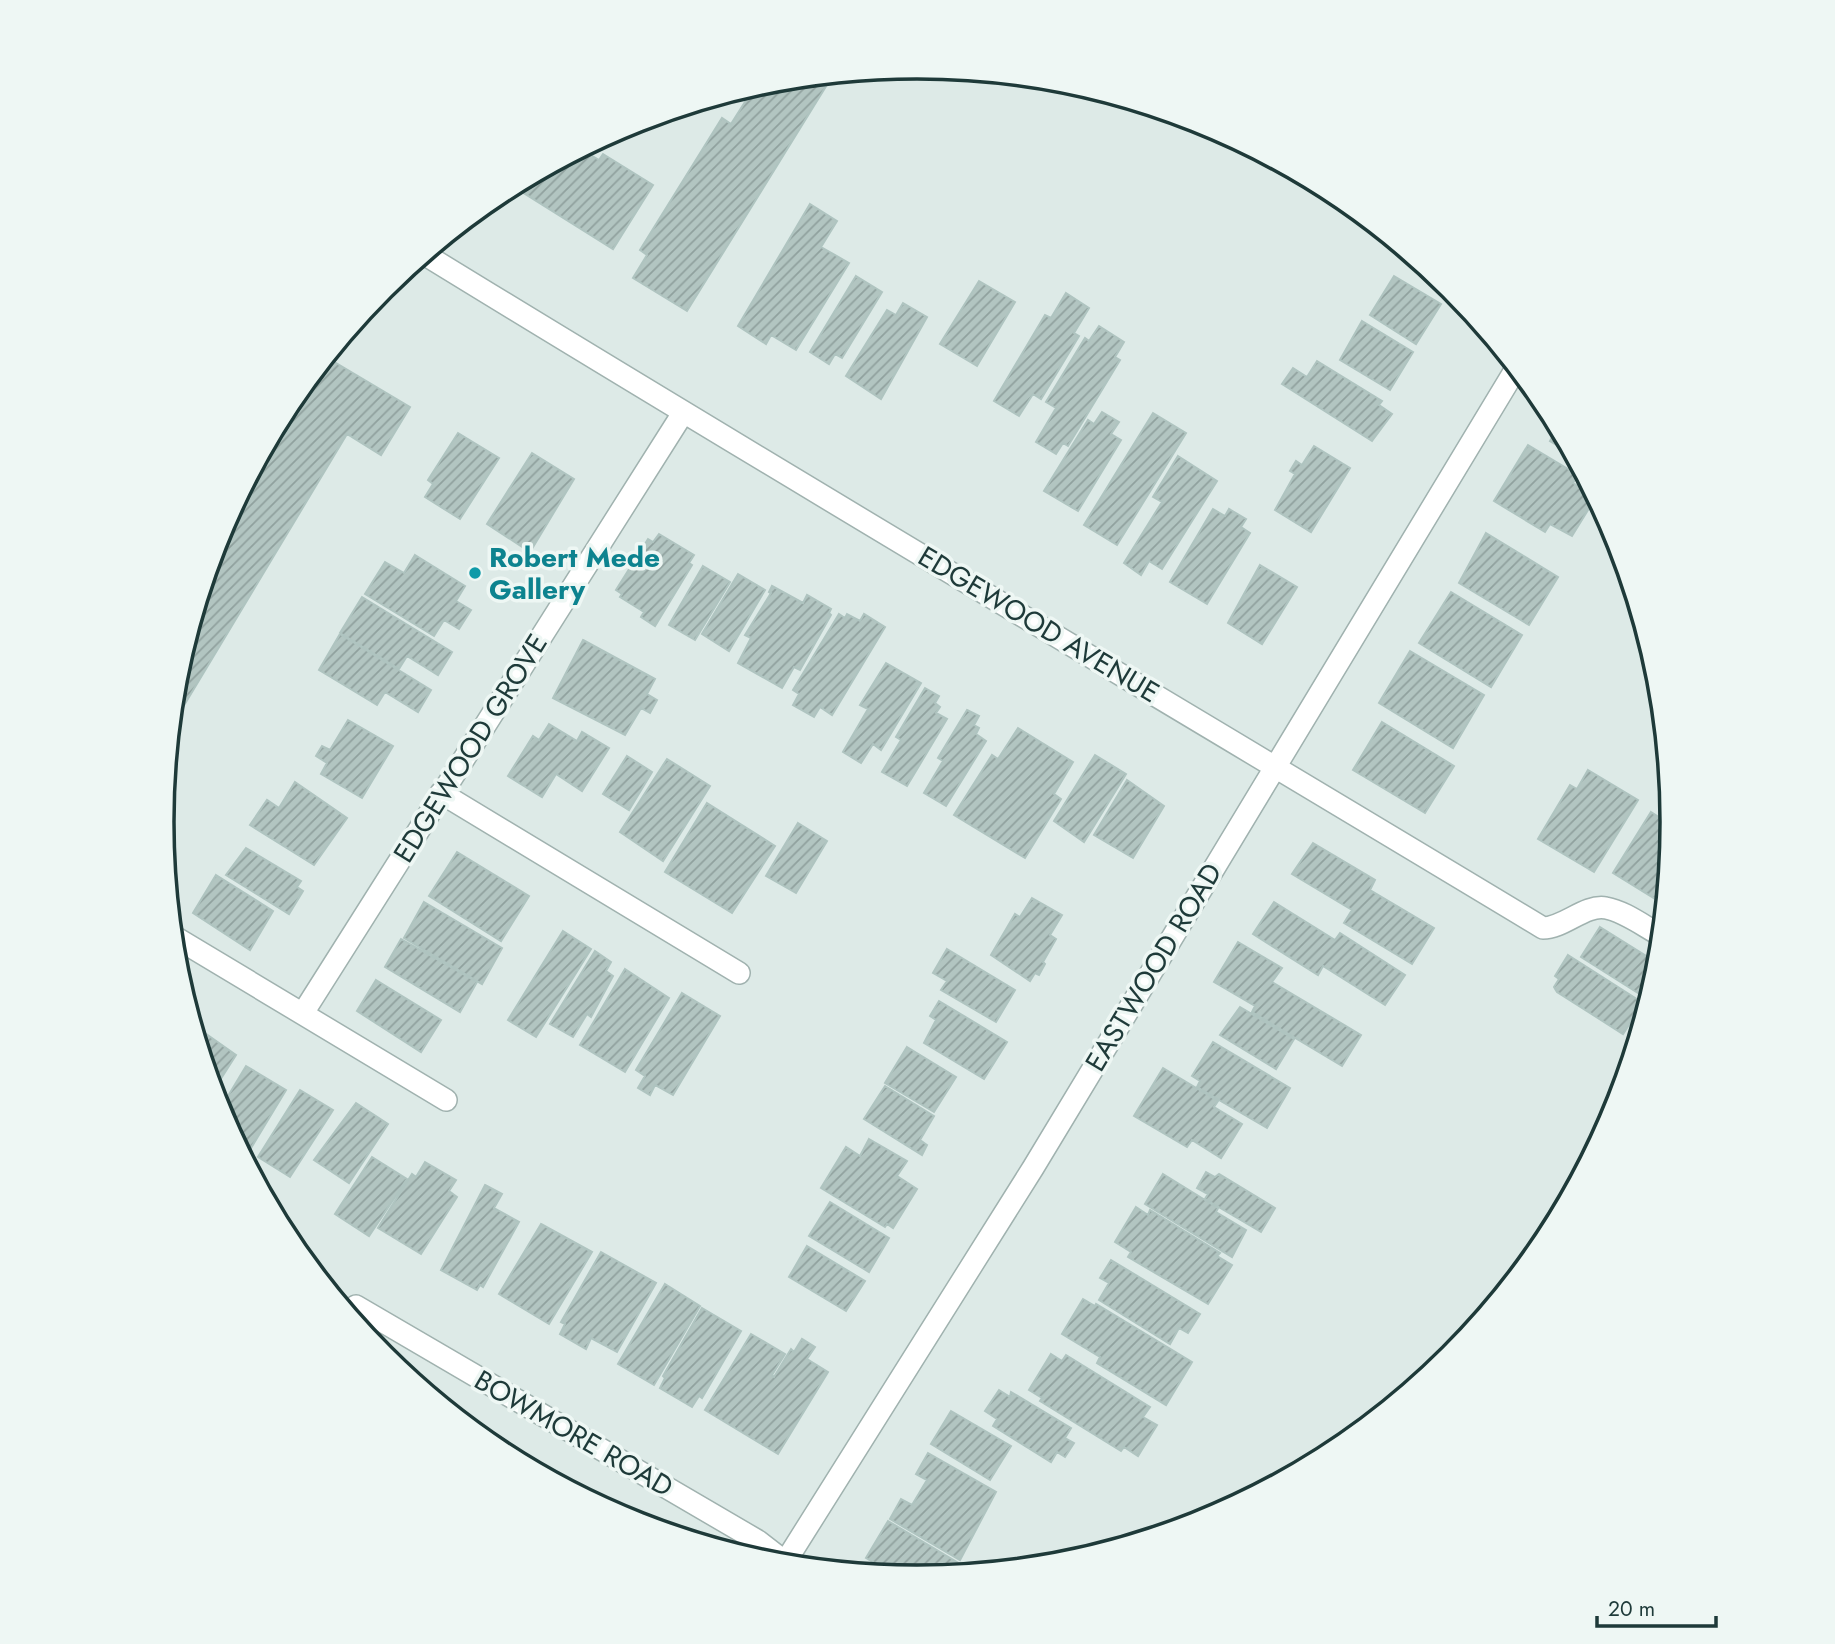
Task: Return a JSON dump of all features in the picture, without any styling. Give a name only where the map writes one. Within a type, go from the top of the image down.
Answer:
[{"type":"street","name":"EDGEWOOD AVENUE","points":[[432,259],[683,413],[1543,928],[1553,928],[1605,907],[1652,931]]},
{"type":"street","name":"EASTWOOD ROAD","points":[[792,1554],[1033,1168],[1511,376]]},
{"type":"street","name":"EDGEWOOD GROVE","points":[[303,1013],[683,413]]},
{"type":"street","points":[[441,793],[739,973]]},
{"type":"street","points":[[185,943],[446,1100]]},
{"type":"street","name":"BOWMORE ROAD","points":[[356,1306],[758,1541],[769,1550]]},
{"type":"building","points":[[827,84],[687,311],[633,278],[647,255],[640,250],[722,118],[731,124],[747,99]]},
{"type":"building","points":[[603,154],[653,185],[613,249],[523,193],[590,155],[599,160]]},
{"type":"building","points":[[810,204],[837,221],[821,247],[849,263],[796,350],[771,335],[766,344],[738,326]]},
{"type":"building","points":[[856,276],[882,292],[842,358],[835,354],[829,364],[810,352]]},
{"type":"building","points":[[1394,276],[1441,304],[1416,344],[1370,315]]},
{"type":"building","points":[[979,281],[1015,302],[977,366],[940,344]]},
{"type":"building","points":[[1066,293],[1089,308],[1074,333],[1079,336],[1041,399],[1033,394],[1019,416],[994,401],[1045,315],[1051,318]]},
{"type":"building","points":[[903,303],[927,317],[881,399],[846,376],[887,310],[896,315]]},
{"type":"building","points":[[1362,321],[1413,352],[1390,390],[1340,360]]},
{"type":"building","points":[[1099,326],[1124,342],[1115,357],[1120,360],[1068,446],[1063,443],[1056,454],[1036,442],[1056,408],[1046,402],[1085,338],[1089,341]]},
{"type":"building","points":[[1317,361],[1382,401],[1379,405],[1392,414],[1372,441],[1282,384],[1293,368],[1307,377]]},
{"type":"building","points":[[334,362],[410,407],[381,455],[347,434],[184,705],[200,630],[231,538],[274,450]]},
{"type":"building","points":[[1102,412],[1119,422],[1111,434],[1121,440],[1078,511],[1044,491],[1088,420],[1094,424]]},
{"type":"building","points":[[1153,413],[1186,433],[1117,545],[1084,525]]},
{"type":"building","points":[[458,433],[499,458],[460,519],[425,497],[433,484],[428,480]]},
{"type":"building","points":[[1528,445],[1573,472],[1576,478],[1573,483],[1581,488],[1590,507],[1572,536],[1550,524],[1545,532],[1494,501]]},
{"type":"building","points":[[1314,446],[1350,468],[1311,532],[1275,510],[1295,474],[1290,471],[1296,461],[1302,465]]},
{"type":"building","points":[[532,453],[574,479],[530,552],[487,524]]},
{"type":"building","points":[[1178,456],[1217,481],[1162,569],[1149,561],[1141,575],[1124,563],[1162,502],[1153,497]]},
{"type":"building","points":[[1213,509],[1225,516],[1229,509],[1246,519],[1241,527],[1250,533],[1207,604],[1170,582]]},
{"type":"building","points":[[1486,533],[1558,577],[1529,625],[1459,583]]},
{"type":"building","points":[[659,534],[694,555],[689,563],[692,565],[655,626],[641,617],[644,612],[620,597],[622,594],[616,590],[648,539],[653,542]]},
{"type":"building","points":[[415,555],[465,586],[456,601],[471,610],[459,629],[444,620],[434,636],[365,594],[385,562],[404,573]]},
{"type":"building","points":[[1260,565],[1297,587],[1262,644],[1228,623]]},
{"type":"building","points":[[703,566],[730,582],[695,640],[669,625]]},
{"type":"building","points":[[738,574],[765,590],[729,651],[702,634]]},
{"type":"building","points":[[772,586],[803,603],[807,595],[831,609],[831,615],[800,670],[794,667],[782,688],[738,663],[751,638],[745,635],[771,593],[769,592]]},
{"type":"building","points":[[1451,592],[1522,635],[1491,687],[1419,643]]},
{"type":"building","points":[[362,597],[452,652],[438,675],[407,656],[399,669],[340,633]]},
{"type":"building","points":[[839,614],[845,618],[847,614],[860,621],[864,614],[885,627],[832,715],[820,707],[814,717],[793,705],[799,694],[793,690]]},
{"type":"building","points":[[340,634],[431,690],[418,712],[385,692],[377,705],[319,670]]},
{"type":"building","points":[[583,640],[655,679],[647,694],[657,700],[650,713],[641,708],[625,735],[553,698]]},
{"type":"building","points":[[1410,651],[1484,695],[1453,748],[1379,703]]},
{"type":"building","points":[[886,663],[921,683],[881,750],[873,744],[861,763],[843,752],[868,709],[860,705]]},
{"type":"building","points":[[925,688],[939,696],[935,703],[940,707],[936,713],[947,719],[907,786],[882,772],[901,740],[896,737]]},
{"type":"building","points":[[967,710],[979,716],[974,725],[979,728],[976,734],[986,741],[946,806],[924,793],[943,761],[938,758]]},
{"type":"building","points":[[348,720],[393,746],[362,798],[321,774],[327,763],[316,756],[322,746],[330,750]]},
{"type":"building","points":[[1382,722],[1454,766],[1425,813],[1353,770]]},
{"type":"building","points":[[549,724],[577,741],[582,732],[609,748],[582,791],[556,774],[542,797],[508,776],[533,736],[539,740]]},
{"type":"building","points":[[1018,728],[1073,762],[1054,794],[1061,799],[1025,858],[954,815],[992,755],[998,759]]},
{"type":"building","points":[[1095,755],[1126,774],[1084,842],[1054,821]]},
{"type":"building","points":[[627,756],[652,772],[629,810],[603,794]]},
{"type":"building","points":[[667,759],[710,786],[663,861],[620,832]]},
{"type":"building","points":[[1588,770],[1638,800],[1594,872],[1538,839],[1570,785],[1577,789]]},
{"type":"building","points":[[1127,780],[1164,806],[1133,858],[1094,835]]},
{"type":"building","points":[[295,782],[347,818],[314,865],[250,825],[267,800],[279,808]]},
{"type":"building","points":[[707,803],[775,846],[732,913],[665,872]]},
{"type":"building","points":[[1651,812],[1661,818],[1656,899],[1613,873]]},
{"type":"building","points":[[798,823],[827,841],[796,893],[766,876]]},
{"type":"building","points":[[1313,843],[1375,880],[1370,890],[1434,928],[1412,964],[1344,923],[1352,910],[1292,874]]},
{"type":"building","points":[[246,848],[301,881],[297,887],[303,891],[289,914],[226,875]]},
{"type":"building","points":[[457,852],[529,896],[501,941],[429,896]]},
{"type":"building","points":[[216,875],[273,911],[250,950],[193,913]]},
{"type":"building","points":[[1032,898],[1062,915],[1050,935],[1056,939],[1043,962],[1045,964],[1039,975],[1035,973],[1030,981],[991,955],[1015,914],[1020,917]]},
{"type":"building","points":[[424,902],[502,948],[482,984],[404,938]]},
{"type":"building","points":[[1274,902],[1335,940],[1340,933],[1405,975],[1385,1005],[1323,966],[1318,975],[1253,934]]},
{"type":"building","points":[[1600,927],[1648,957],[1640,994],[1581,957]]},
{"type":"building","points":[[563,931],[591,949],[536,1037],[508,1020]]},
{"type":"building","points":[[401,939],[477,982],[460,1012],[385,967]]},
{"type":"building","points":[[1238,942],[1282,968],[1272,982],[1361,1035],[1342,1066],[1252,1012],[1255,1006],[1214,982]]},
{"type":"building","points":[[947,949],[1015,990],[996,1022],[941,990],[947,981],[933,973]]},
{"type":"building","points":[[595,951],[611,962],[606,971],[613,976],[591,1017],[587,1014],[573,1037],[550,1024]]},
{"type":"building","points":[[1568,955],[1638,1000],[1634,1017],[1623,1034],[1557,992],[1554,987],[1559,979],[1555,976]]},
{"type":"building","points":[[625,969],[669,998],[625,1072],[580,1045]]},
{"type":"building","points":[[376,980],[441,1020],[421,1052],[357,1011]]},
{"type":"building","points":[[682,993],[720,1016],[673,1095],[655,1085],[650,1095],[638,1088],[645,1076],[636,1070]]},
{"type":"building","points":[[939,1001],[1007,1042],[984,1079],[924,1043],[936,1020],[930,1016]]},
{"type":"building","points":[[1240,1007],[1294,1039],[1276,1069],[1220,1035]]},
{"type":"building","points":[[206,1034],[236,1055],[221,1079]]},
{"type":"building","points":[[1213,1042],[1290,1088],[1267,1128],[1197,1087],[1200,1081],[1192,1076]]},
{"type":"building","points":[[907,1047],[956,1077],[934,1112],[885,1083]]},
{"type":"building","points":[[246,1066],[286,1090],[250,1149],[228,1097]]},
{"type":"building","points":[[1163,1068],[1218,1101],[1214,1107],[1242,1124],[1221,1158],[1192,1140],[1187,1147],[1134,1116]]},
{"type":"building","points":[[885,1086],[934,1116],[920,1140],[927,1145],[922,1155],[864,1119]]},
{"type":"building","points":[[300,1090],[333,1110],[290,1177],[258,1157]]},
{"type":"building","points":[[356,1103],[388,1124],[349,1183],[314,1160]]},
{"type":"building","points":[[869,1139],[907,1161],[897,1176],[917,1189],[893,1228],[887,1224],[885,1227],[821,1188],[846,1147],[860,1156]]},
{"type":"building","points":[[372,1157],[407,1179],[369,1236],[335,1214]]},
{"type":"building","points":[[425,1162],[456,1180],[449,1191],[457,1197],[421,1254],[378,1228],[412,1174],[416,1177]]},
{"type":"building","points":[[1206,1172],[1215,1177],[1219,1174],[1275,1208],[1261,1232],[1205,1199],[1208,1194],[1197,1188]]},
{"type":"building","points":[[1163,1174],[1218,1208],[1216,1212],[1246,1230],[1232,1257],[1145,1204]]},
{"type":"building","points":[[485,1185],[502,1194],[494,1208],[519,1222],[483,1287],[480,1285],[477,1290],[441,1270]]},
{"type":"building","points":[[830,1202],[889,1238],[869,1272],[809,1236]]},
{"type":"building","points":[[1136,1207],[1148,1215],[1150,1210],[1220,1253],[1217,1256],[1232,1265],[1208,1304],[1128,1257],[1131,1252],[1115,1242]]},
{"type":"building","points":[[541,1224],[592,1252],[549,1324],[499,1294]]},
{"type":"building","points":[[807,1246],[865,1281],[846,1311],[789,1277]]},
{"type":"building","points":[[601,1252],[656,1283],[617,1352],[591,1338],[586,1349],[560,1334],[565,1324],[561,1322]]},
{"type":"building","points":[[1111,1260],[1200,1314],[1188,1333],[1179,1328],[1170,1344],[1099,1300],[1109,1283],[1100,1278]]},
{"type":"building","points":[[665,1284],[700,1306],[654,1385],[618,1364]]},
{"type":"building","points":[[1083,1299],[1095,1306],[1096,1304],[1192,1362],[1166,1405],[1097,1363],[1100,1357],[1062,1334]]},
{"type":"building","points":[[702,1308],[741,1331],[702,1398],[699,1396],[692,1407],[660,1388],[665,1378],[663,1376]]},
{"type":"building","points":[[751,1334],[785,1354],[772,1375],[774,1377],[791,1349],[794,1352],[802,1339],[815,1347],[807,1359],[828,1372],[778,1454],[705,1410]]},
{"type":"building","points":[[1051,1354],[1062,1361],[1066,1355],[1150,1407],[1143,1417],[1157,1425],[1138,1456],[1124,1447],[1121,1451],[1040,1401],[1042,1398],[1029,1390]]},
{"type":"building","points":[[999,1390],[1010,1397],[1011,1392],[1071,1428],[1065,1438],[1074,1443],[1065,1457],[1057,1452],[1051,1462],[993,1426],[997,1419],[985,1411]]},
{"type":"building","points":[[951,1411],[1011,1446],[990,1480],[931,1444]]},
{"type":"building","points":[[928,1453],[996,1492],[960,1560],[890,1519],[901,1499],[912,1505],[927,1480],[916,1474]]},
{"type":"building","points":[[888,1521],[960,1564],[876,1564],[866,1558]]},
{"type":"place","name":"Robert Mede Gallery","points":[[475,573]]}]
